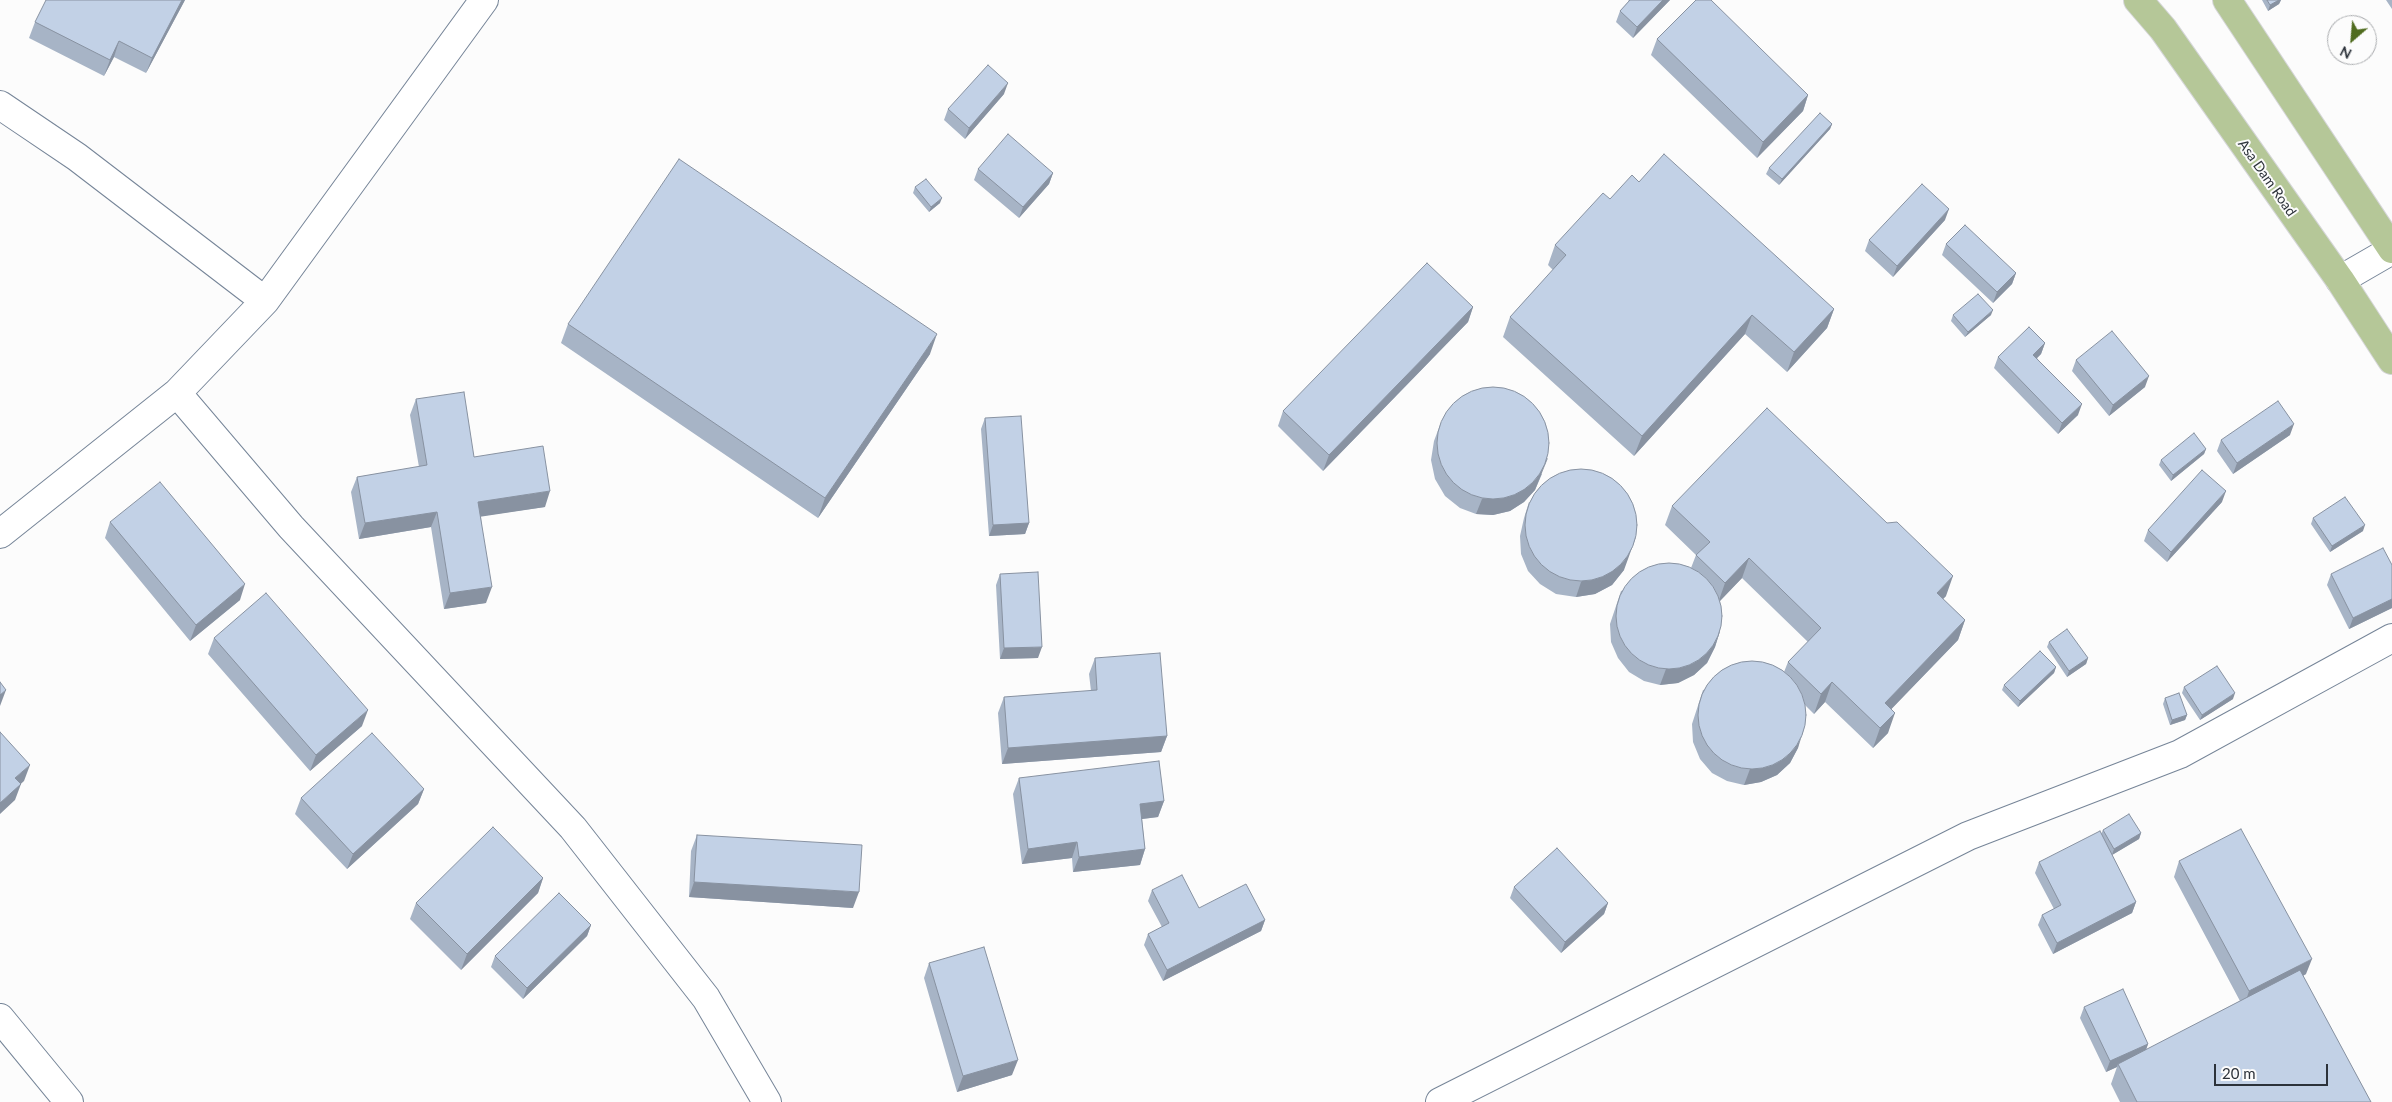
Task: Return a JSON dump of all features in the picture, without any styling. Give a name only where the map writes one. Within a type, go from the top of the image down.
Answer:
[{"type":"main road","name":"Asa Dam Road","points":[[2138,0],[2163,29],[2340,280],[2392,360]]},
{"type":"main road","points":[[2227,0],[2392,249]]},
{"type":"street","points":[[0,534],[177,393],[265,301],[484,0]]},
{"type":"street","points":[[0,105],[77,157],[265,301]]},
{"type":"street","points":[[2340,280],[2392,249]]},
{"type":"street","points":[[177,393],[291,528],[573,828],[706,998],[767,1102]]},
{"type":"street","points":[[1440,1102],[1968,836],[2180,754],[2392,638]]},
{"type":"street","points":[[0,1018],[69,1102]]},
{"type":"building","points":[[46,0],[182,0],[152,58],[119,41],[110,60],[35,22]]},
{"type":"building","points":[[1630,0],[1663,0],[1637,27],[1620,11]]},
{"type":"building","points":[[1696,0],[1711,0],[1808,95],[1763,142],[1657,39]]},
{"type":"building","points":[[2267,0],[2279,0],[2270,5]]},
{"type":"building","points":[[988,65],[1008,83],[969,128],[948,109]]},
{"type":"building","points":[[1820,113],[1832,124],[1782,179],[1769,168]]},
{"type":"building","points":[[1008,134],[1053,173],[1023,207],[978,169]]},
{"type":"building","points":[[1664,154],[1834,309],[1794,352],[1752,315],[1642,436],[1510,317],[1566,255],[1555,245],[1603,193],[1610,199],[1632,175],[1639,182]]},
{"type":"building","points":[[679,159],[937,334],[825,498],[568,324]]},
{"type":"building","points":[[926,179],[942,198],[931,207],[915,187]]},
{"type":"building","points":[[1922,184],[1949,209],[1897,266],[1869,240]]},
{"type":"building","points":[[1965,225],[2016,273],[1997,292],[1946,244]]},
{"type":"building","points":[[1427,263],[1473,307],[1329,455],[1283,411]]},
{"type":"building","points":[[1978,294],[1993,310],[1968,332],[1953,315]]},
{"type":"building","points":[[2029,327],[2045,343],[2033,355],[2082,404],[2062,423],[1998,357]]},
{"type":"building","points":[[2112,331],[2149,376],[2113,405],[2076,360]]},
{"type":"building","points":[[1493,387],[1514,391],[1533,403],[1545,422],[1549,443],[1545,464],[1533,483],[1514,495],[1493,499],[1472,495],[1453,483],[1441,464],[1437,443],[1441,422],[1453,403],[1472,391]]},
{"type":"building","points":[[464,392],[474,457],[543,446],[550,491],[478,502],[492,587],[450,593],[437,512],[365,523],[357,477],[427,465],[416,399]]},
{"type":"building","points":[[2278,401],[2294,424],[2237,463],[2221,440]]},
{"type":"building","points":[[1767,408],[1887,523],[1897,522],[1953,576],[1937,593],[1965,620],[1885,703],[1895,713],[1880,728],[1832,682],[1821,694],[1788,662],[1821,628],[1749,558],[1725,583],[1696,555],[1710,542],[1672,506]]},
{"type":"building","points":[[1021,416],[1029,523],[993,525],[985,418]]},
{"type":"building","points":[[2194,433],[2206,449],[2173,475],[2161,460]]},
{"type":"building","points":[[1581,469],[1592,470],[1602,474],[1620,486],[1632,504],[1636,514],[1636,536],[1632,546],[1620,564],[1602,576],[1592,580],[1581,581],[1570,580],[1560,576],[1542,564],[1530,546],[1526,536],[1525,525],[1526,514],[1530,504],[1542,486],[1560,474],[1570,470]]},
{"type":"building","points":[[2202,470],[2226,491],[2171,552],[2148,530]]},
{"type":"building","points":[[160,482],[245,584],[196,625],[110,522]]},
{"type":"building","points":[[2345,497],[2365,525],[2332,546],[2313,518]]},
{"type":"building","points":[[2383,548],[2392,565],[2392,599],[2353,618],[2331,574]]},
{"type":"building","points":[[1669,563],[1689,567],[1706,579],[1718,596],[1722,616],[1718,636],[1706,653],[1689,665],[1669,669],[1649,665],[1632,653],[1620,636],[1616,616],[1620,596],[1632,579],[1649,567]]},
{"type":"building","points":[[1038,572],[1042,647],[1004,648],[1000,574]]},
{"type":"building","points":[[266,593],[368,710],[316,755],[214,638]]},
{"type":"building","points":[[2067,629],[2088,658],[2069,671],[2049,642]]},
{"type":"building","points":[[2040,651],[2056,667],[2020,701],[2004,685]]},
{"type":"building","points":[[1160,653],[1167,736],[1008,748],[1004,697],[1097,690],[1095,658]]},
{"type":"building","points":[[1752,661],[1773,665],[1790,677],[1802,694],[1806,715],[1802,736],[1790,753],[1773,765],[1752,769],[1731,765],[1714,753],[1702,736],[1698,715],[1702,694],[1714,677],[1731,665]]},
{"type":"building","points":[[2217,666],[2235,693],[2202,715],[2184,687]]},
{"type":"building","points":[[0,682],[6,690],[0,695]]},
{"type":"building","points":[[2179,693],[2187,715],[2172,720],[2165,698]]},
{"type":"building","points":[[0,732],[30,765],[15,778],[21,784],[0,803]]},
{"type":"building","points":[[372,733],[424,789],[353,854],[301,798]]},
{"type":"building","points":[[1159,761],[1164,801],[1140,804],[1145,849],[1079,857],[1077,842],[1028,849],[1019,778]]},
{"type":"building","points":[[2129,814],[2141,833],[2114,849],[2103,830]]},
{"type":"building","points":[[493,827],[543,878],[467,954],[416,903]]},
{"type":"building","points":[[2241,829],[2312,959],[2249,991],[2179,861]]},
{"type":"building","points":[[2100,831],[2136,902],[2057,943],[2042,915],[2061,905],[2039,862]]},
{"type":"building","points":[[697,835],[862,845],[859,892],[694,882]]},
{"type":"building","points":[[1557,848],[1608,903],[1565,942],[1514,887]]},
{"type":"building","points":[[1182,875],[1199,908],[1246,884],[1265,920],[1167,970],[1148,934],[1169,923],[1152,890]]},
{"type":"building","points":[[559,893],[591,925],[527,988],[495,956]]},
{"type":"building","points":[[984,947],[1018,1060],[963,1076],[929,963]]},
{"type":"building","points":[[2300,970],[2371,1102],[2137,1102],[2118,1064]]},
{"type":"building","points":[[2123,989],[2148,1044],[2110,1061],[2084,1007]]}]
